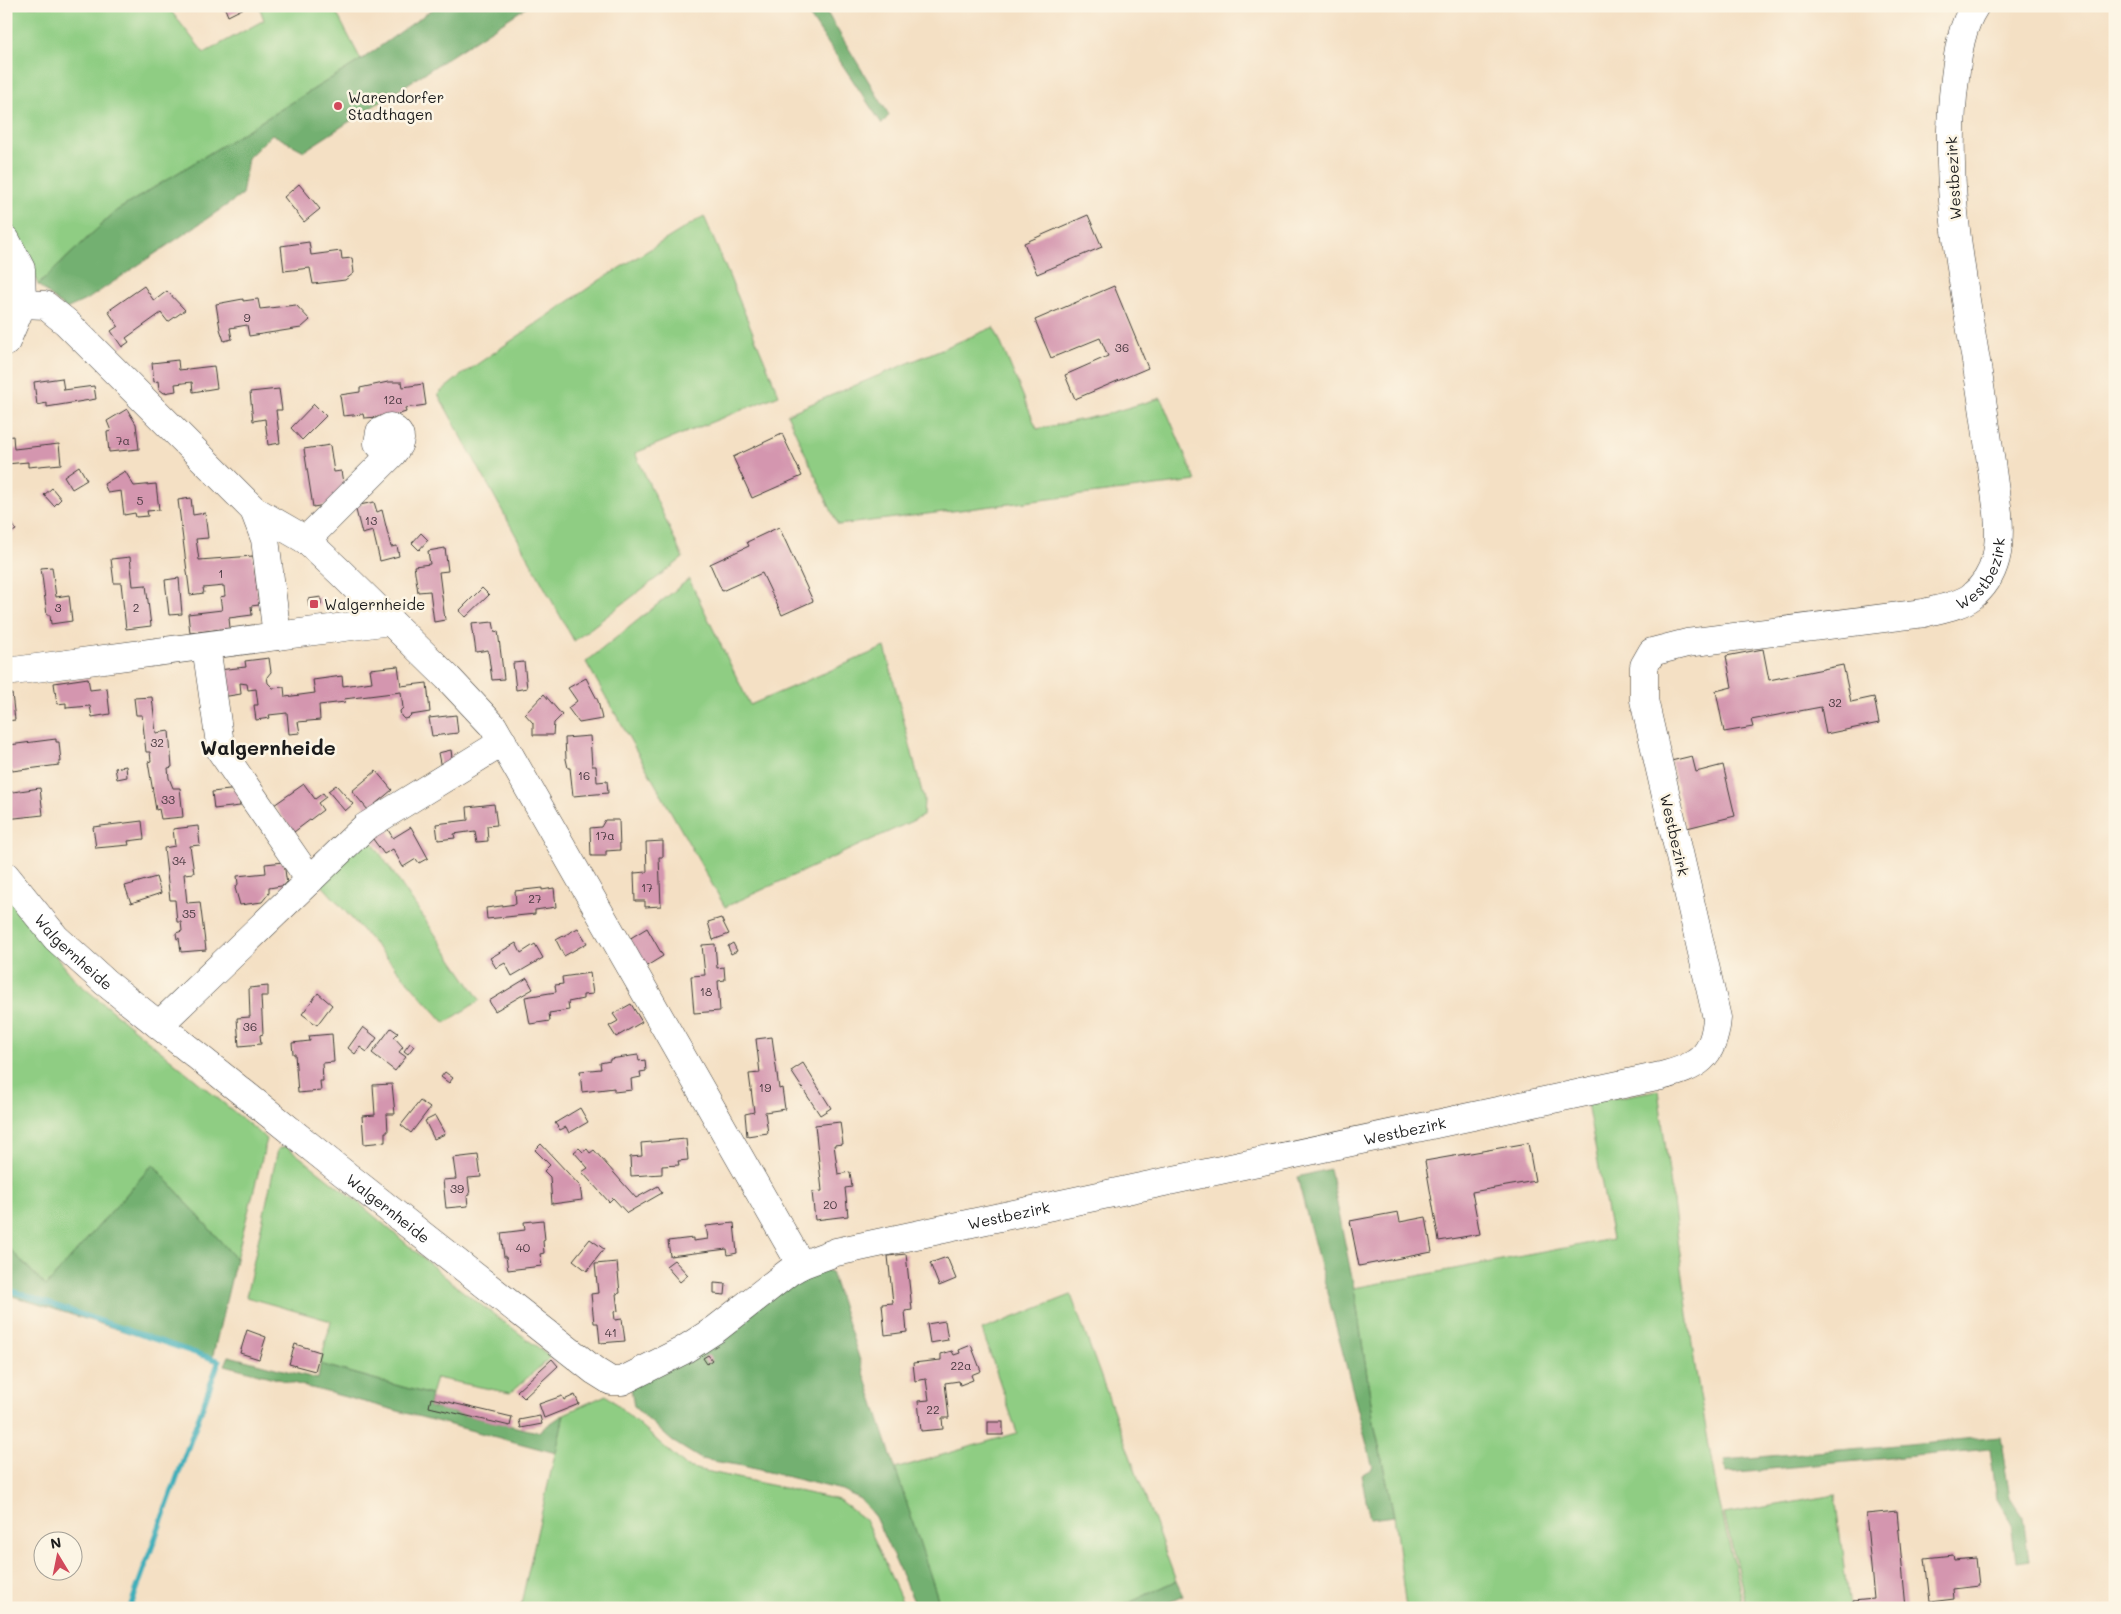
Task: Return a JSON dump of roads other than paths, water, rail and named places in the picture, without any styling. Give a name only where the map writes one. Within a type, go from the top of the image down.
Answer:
[{"type":"street","name":"Westbezirk","points":[[836,1252],[1674,1073],[1693,1066],[1707,1054],[1715,1036],[1717,1018],[1644,700],[1644,666],[1652,652],[1687,643],[1924,613],[1970,598],[1985,582],[1994,568],[1999,551],[1998,513],[1957,244],[1950,180],[1950,118],[1959,48],[1968,16],[1975,6]]},
{"type":"street","points":[[6,240],[21,269],[22,304],[6,342]]},
{"type":"street","points":[[22,304],[45,305],[66,322],[254,510],[306,540],[390,621],[493,726],[801,1264]]},
{"type":"street","points":[[306,540],[392,454]]},
{"type":"street","points":[[254,510],[264,539],[277,636]]},
{"type":"street","points":[[6,672],[390,621]]},
{"type":"street","points":[[206,646],[221,751],[310,880]]},
{"type":"street","points":[[159,1025],[365,827],[503,742]]},
{"type":"street","name":"Walgernheide","points":[[6,876],[56,938],[105,982],[469,1273],[595,1371],[611,1381],[622,1381],[682,1351],[716,1329],[801,1264],[836,1252]]},
{"type":"waterway","points":[[6,1289],[219,1361],[130,1608]]},
{"type":"place","name":"Warendorfer Stadthagen","points":[[338,106]]},
{"type":"place","name":"Walgernheide","points":[[314,604]]},
{"type":"district","name":"Walgernheide","points":[[268,747]]}]
